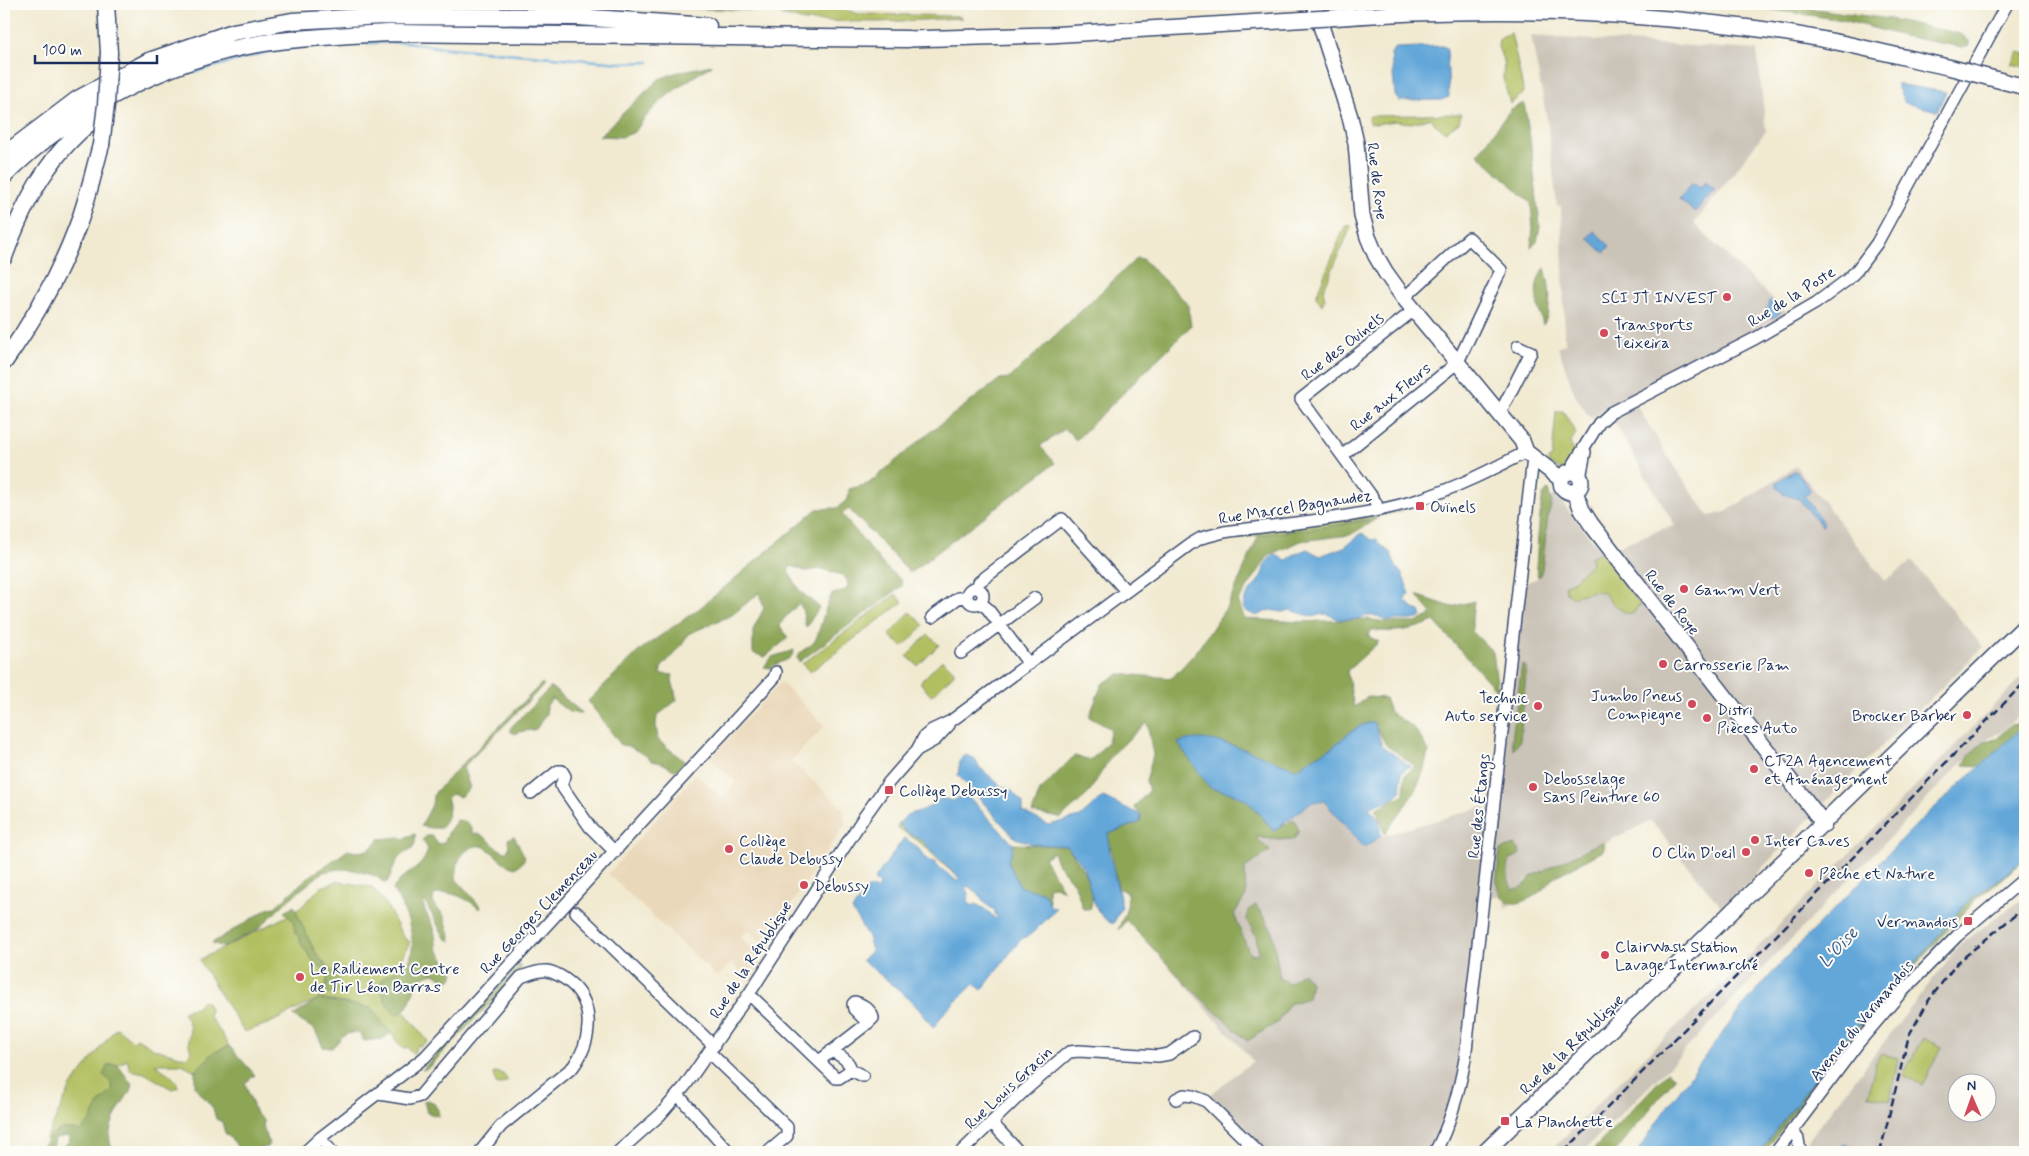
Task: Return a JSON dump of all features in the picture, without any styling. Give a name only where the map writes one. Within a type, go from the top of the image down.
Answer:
[{"type":"highway","points":[[4,362],[43,301],[77,229],[100,145],[106,104],[109,53],[106,4]]},
{"type":"highway","points":[[363,4],[908,39]]},
{"type":"highway","points":[[4,155],[78,99],[111,81],[149,62],[233,32],[292,21],[383,16],[578,17]]},
{"type":"highway","points":[[4,176],[42,142],[102,102],[136,84],[192,60],[262,43],[317,36],[389,33],[908,39]]},
{"type":"highway","points":[[4,257],[15,227],[36,184],[53,160],[90,121],[141,88],[211,56]]},
{"type":"main road","name":"Rue de Roye","points":[[1314,4],[1352,123],[1357,155],[1360,201],[1366,232],[1381,266],[1404,298],[1522,441],[1530,455],[1570,476],[1561,485],[1564,490],[1575,492],[1582,510],[1591,524],[1824,824]]},
{"type":"main road","points":[[908,39],[1050,35],[1413,12],[1512,10],[1605,14],[1760,29],[1843,44],[1952,68],[2025,87]]},
{"type":"main road","name":"Rue de la République","points":[[1485,1152],[1824,824],[2025,626]]},
{"type":"street","name":"Rue de la Poste","points":[[1570,476],[1599,423],[1610,413],[1784,323],[1816,303],[1847,280],[1857,270],[1877,242],[2007,4]]},
{"type":"street","points":[[1404,298],[1469,238],[1501,270],[1458,362]]},
{"type":"street","name":"Rue des Ouinels","points":[[1377,510],[1376,504],[1343,455],[1302,399],[1414,310]]},
{"type":"street","points":[[1499,415],[1531,352],[1518,346]]},
{"type":"street","name":"Rue aux Fleurs","points":[[1343,455],[1458,362]]},
{"type":"street","name":"Rue Marcel Bagnaudez","points":[[988,694],[1126,591],[1201,538],[1224,532],[1377,510],[1436,494],[1530,455]]},
{"type":"street","name":"Rue des Étangs","points":[[1435,1152],[1451,1119],[1465,1059],[1530,455]]},
{"type":"street","points":[[977,588],[979,582],[1062,519],[1126,591]]},
{"type":"street","points":[[967,597],[970,589],[977,588],[983,593],[983,599],[980,603]]},
{"type":"street","points":[[967,597],[971,604],[980,603],[987,608],[1029,664]]},
{"type":"street","points":[[932,618],[958,598],[967,597]]},
{"type":"street","points":[[961,653],[1035,598]]},
{"type":"street","name":"Rue Georges Clemenceau","points":[[305,1152],[320,1138],[425,1057],[774,678],[776,672]]},
{"type":"street","name":"Rue de la République","points":[[618,1152],[660,1116],[712,1049],[864,817],[889,782],[917,750],[924,737],[932,730],[951,721],[988,694]]},
{"type":"street","points":[[531,793],[558,771],[562,770],[565,776],[561,785],[590,827],[615,852]]},
{"type":"street","name":"Avenue du Vermandois","points":[[1779,1148],[1859,1042],[1899,995],[1957,936],[2025,878]]},
{"type":"street","points":[[576,912],[712,1049],[787,1128],[786,1136],[768,1152]]},
{"type":"street","points":[[379,1094],[410,1100],[420,1096],[521,977],[546,971],[556,973],[572,984],[581,995],[588,1017],[587,1042],[573,1068],[501,1126],[480,1152]]},
{"type":"street","points":[[749,994],[836,1078],[851,1070]]},
{"type":"street","points":[[819,1061],[868,1024]]},
{"type":"street","name":"Rue Louis Gracin","points":[[961,1152],[1069,1052],[1158,1056],[1169,1054],[1193,1037]]},
{"type":"street","points":[[831,1051],[838,1053],[851,1066],[851,1070],[863,1076]]},
{"type":"street","points":[[678,1095],[729,1152]]},
{"type":"street","points":[[1176,1099],[1184,1095],[1206,1101],[1258,1152]]},
{"type":"street","points":[[992,1123],[1019,1152]]},
{"type":"street","points":[[1792,1130],[1798,1140],[1800,1152]]},
{"type":"street","points":[[320,1138],[332,1152]]},
{"type":"street","points":[[1779,1148],[1794,1152]]},
{"type":"shaded area","points":[[1531,36],[1757,50],[1766,131],[1694,224],[1787,313],[1631,396],[1675,468],[1709,516],[1726,512],[1796,466],[1885,581],[1912,561],[1983,647],[1833,794],[1723,909],[1651,821],[1525,881],[1531,889],[1505,909],[1506,894],[1479,900],[1456,1092],[1431,1152],[1266,1152],[1210,1095],[1253,1061],[1161,958],[1237,889],[1254,842],[1320,796],[1364,847],[1381,836],[1483,807],[1489,812],[1523,584],[1540,577],[1549,499],[1555,494],[1602,552],[1675,526],[1607,410],[1590,418],[1575,395],[1558,347],[1565,343],[1561,206],[1557,207],[1547,119]]},
{"type":"shaded area","points":[[2025,674],[2025,709],[2001,732],[1983,741],[1663,1073],[1582,1152],[1549,1152],[1656,1046],[1708,998]]},
{"type":"shaded area","name":"Collège Claude Debussy","points":[[781,682],[825,726],[791,761],[844,809],[845,824],[764,945],[748,930],[741,938],[764,961],[750,982],[732,963],[717,977],[608,874],[696,774],[722,798],[736,783],[710,758]]},
{"type":"shaded area","points":[[2025,897],[2025,1152],[1799,1152],[1960,944]]},
{"type":"green space","points":[[546,4],[791,4],[771,11]]},
{"type":"green space","points":[[1143,4],[1215,4],[1163,7]]},
{"type":"green space","points":[[1733,4],[1791,4],[1890,19],[1961,34],[1969,41],[1969,45],[1962,47],[1903,36],[1843,20]]},
{"type":"green space","points":[[825,8],[839,8],[859,14],[958,16],[962,18],[879,22],[805,21],[781,15],[806,13]]},
{"type":"green space","points":[[1511,33],[1524,93],[1510,104],[1503,78],[1504,62],[1498,47],[1499,39]]},
{"type":"green space","points":[[2018,52],[2025,54],[2025,67],[2012,64]]},
{"type":"green space","points":[[712,65],[660,102],[635,132],[622,137],[599,136],[659,79],[678,72]]},
{"type":"green space","points":[[1524,103],[1540,226],[1537,242],[1531,247],[1533,228],[1531,203],[1478,154],[1511,109]]},
{"type":"green space","points":[[1461,114],[1459,122],[1445,132],[1434,123],[1432,118],[1411,123],[1395,121],[1376,124],[1370,123],[1368,118],[1370,116]]},
{"type":"green space","points":[[1350,225],[1351,227],[1323,291],[1325,298],[1322,305],[1316,296],[1345,226]]},
{"type":"green space","points":[[1137,258],[1143,259],[1188,304],[1191,326],[1076,440],[1065,429],[1040,446],[1055,463],[910,573],[849,509],[842,514],[885,567],[901,580],[902,586],[799,662],[798,655],[816,639],[832,594],[842,592],[848,588],[847,580],[842,575],[822,569],[806,571],[791,566],[788,571],[800,591],[819,607],[806,628],[802,608],[799,603],[783,620],[780,626],[788,638],[765,657],[753,653],[753,630],[764,608],[759,593],[732,615],[688,634],[682,645],[661,668],[661,674],[673,675],[672,680],[677,700],[657,716],[658,740],[684,761],[683,767],[674,770],[662,763],[652,761],[628,746],[621,745],[588,701],[640,650],[700,608],[817,509],[837,508],[848,499],[849,489],[868,484],[930,432],[1000,379],[1010,378]]},
{"type":"green space","points":[[1545,268],[1550,297],[1548,312],[1543,325],[1537,303],[1536,289],[1540,275]]},
{"type":"green space","points":[[1556,411],[1563,411],[1576,433],[1570,443],[1575,455],[1568,467],[1561,470],[1549,464],[1548,459],[1552,457]]},
{"type":"green space","points":[[1548,490],[1552,504],[1548,515],[1542,569],[1538,577],[1537,553],[1540,515],[1543,497]]},
{"type":"green space","points":[[1403,511],[1337,525],[1233,539],[1233,536]]},
{"type":"green space","points":[[1378,518],[1350,535],[1301,541],[1269,555],[1238,602],[1245,619],[1302,622],[1366,619],[1416,623],[1433,614],[1416,595],[1452,607],[1474,601],[1472,631],[1493,652],[1498,692],[1434,621],[1402,630],[1370,630],[1368,636],[1379,642],[1347,671],[1354,707],[1367,697],[1385,698],[1390,712],[1414,728],[1429,751],[1414,793],[1385,834],[1376,809],[1404,794],[1405,775],[1415,766],[1386,745],[1373,722],[1355,729],[1331,748],[1298,769],[1289,766],[1210,788],[1232,793],[1248,801],[1274,831],[1294,819],[1299,831],[1294,839],[1278,840],[1256,837],[1270,851],[1245,868],[1246,896],[1234,914],[1250,955],[1259,953],[1256,936],[1246,919],[1248,910],[1256,905],[1272,930],[1280,978],[1289,983],[1303,972],[1311,983],[1308,998],[1289,1004],[1278,1022],[1247,1041],[1190,988],[1126,920],[1118,930],[1126,912],[1128,898],[1127,893],[1118,888],[1108,834],[1140,822],[1141,815],[1134,807],[1149,791],[1146,781],[1153,755],[1147,722],[1112,755],[1088,794],[1061,818],[1032,813],[1040,791],[1074,756],[1091,760],[1107,743],[1111,729],[1089,717],[1102,684],[1119,674],[1172,678],[1196,652],[1228,605],[1259,535]]},
{"type":"green space","points":[[1601,552],[1641,606],[1638,606],[1633,614],[1616,606],[1603,592],[1594,591],[1572,597],[1565,592],[1565,585],[1573,581],[1592,563],[1590,557]]},
{"type":"green space","points":[[896,594],[903,602],[810,672],[802,664]]},
{"type":"green space","points":[[910,612],[924,625],[903,647],[889,635]]},
{"type":"green space","points":[[928,634],[939,645],[918,666],[907,656]]},
{"type":"green space","points":[[794,650],[788,659],[771,668],[764,667],[772,657]]},
{"type":"green space","points":[[941,661],[944,661],[954,671],[954,674],[930,695],[920,682]]},
{"type":"green space","points":[[1522,664],[1526,667],[1526,674],[1520,740],[1514,750],[1512,740]]},
{"type":"green space","points":[[542,683],[544,685],[463,767],[470,788],[460,797],[452,794],[447,798],[449,810],[441,828],[421,826],[432,805],[433,796],[437,790]]},
{"type":"green space","points":[[551,687],[581,712],[580,714],[569,712],[552,699],[547,705],[546,715],[536,729],[515,734],[510,731],[511,727]]},
{"type":"green space","points":[[2025,718],[2019,731],[2013,738],[1980,766],[1964,765],[1968,757],[1983,741],[1997,739],[2010,725],[2016,724]]},
{"type":"green space","points":[[457,820],[466,822],[472,827],[472,834],[486,838],[497,848],[506,852],[509,848],[508,839],[514,836],[525,857],[522,863],[515,868],[506,864],[482,846],[469,849],[462,855],[458,863],[456,879],[481,907],[480,909],[452,894],[440,893],[434,895],[433,902],[445,918],[451,941],[445,938],[425,902],[423,902],[425,911],[434,928],[437,949],[454,973],[452,979],[446,981],[434,973],[425,976],[416,986],[408,1006],[396,1015],[384,999],[382,979],[408,963],[411,955],[412,936],[402,906],[393,890],[397,883],[417,867],[425,857],[428,849],[422,840],[427,836],[432,836],[438,844],[444,843],[449,831]]},
{"type":"green space","points":[[899,822],[927,841],[960,878],[921,843],[897,827]]},
{"type":"green space","points":[[415,834],[415,844],[398,859],[387,882],[384,883],[376,876],[354,870],[339,869],[323,872],[287,901],[258,929],[224,947],[212,943],[269,908],[275,907],[306,879],[348,850],[358,852],[369,849],[379,839],[400,837],[404,839]]},
{"type":"green space","points":[[1601,842],[1605,845],[1603,851],[1554,877],[1544,888],[1529,899],[1513,903],[1506,901],[1497,887],[1500,850],[1514,845],[1520,850],[1519,855],[1509,860],[1508,868],[1510,883],[1513,889],[1516,889],[1524,886],[1531,877]]},
{"type":"green space","points":[[1013,844],[1067,846],[1086,876],[1092,901],[1090,909],[1083,909],[1075,885],[1057,863],[1053,852],[1044,858],[1064,891],[1055,886],[1048,887],[1049,902],[1044,893],[1020,887],[1008,861]]},
{"type":"green space","points":[[2025,851],[2025,860],[1975,900],[1838,1052],[1765,1152],[1759,1152],[1830,1051],[1971,896]]},
{"type":"green space","name":"Le Ralliement Centre de Tir Léon Barras","points":[[338,881],[372,887],[386,904],[403,937],[410,942],[399,966],[383,987],[428,1041],[420,1047],[418,1045],[416,1047],[414,1055],[407,1047],[403,1049],[371,1008],[318,999],[270,1023],[244,1032],[199,960],[287,916],[300,908],[321,887]]},
{"type":"green space","points":[[294,906],[315,951],[338,979],[341,989],[337,993],[331,995],[325,991],[328,974],[314,962],[301,944],[299,937],[295,933],[293,921],[284,912]]},
{"type":"green space","points":[[520,964],[520,972],[428,1068],[422,1070]]},
{"type":"green space","points":[[318,999],[371,1008],[391,1033],[382,1039],[364,1041],[360,1033],[349,1033],[343,1036],[332,1048],[323,1047],[315,1030],[293,1016]]},
{"type":"green space","points":[[201,1001],[207,1002],[210,1009],[209,1016],[229,1046],[214,1052],[195,1071],[182,1064],[155,1064],[175,1080],[178,1087],[172,1089],[144,1073],[130,1070],[127,1060],[118,1065],[108,1065],[113,1090],[90,1121],[80,1131],[73,1129],[46,1139],[71,1086],[115,1029],[117,1028],[133,1041],[137,1038],[155,1049],[187,1058],[191,1051],[189,1046],[190,1029],[183,1013],[188,1009],[197,1008]]},
{"type":"green space","points":[[1923,1038],[1942,1047],[1922,1085],[1903,1075]]},
{"type":"green space","points":[[229,1046],[255,1075],[245,1083],[256,1114],[263,1120],[264,1132],[270,1143],[267,1147],[250,1152],[240,1152],[235,1143],[225,1133],[222,1122],[216,1119],[213,1108],[195,1087],[195,1071],[214,1052]]},
{"type":"green space","points":[[1881,1054],[1898,1058],[1890,1100],[1868,1095],[1876,1062]]},
{"type":"green space","points":[[108,1065],[118,1065],[133,1086],[111,1127],[110,1144],[114,1152],[65,1152],[64,1146],[70,1140],[67,1136],[55,1138],[53,1149],[49,1152],[38,1152],[50,1136],[59,1130],[72,1129],[80,1131],[90,1121],[100,1102],[113,1090],[110,1081],[103,1075]]},
{"type":"green space","points":[[496,1072],[503,1074],[508,1081],[499,1085],[496,1084],[493,1074]]},
{"type":"green space","points":[[1668,1072],[1675,1078],[1615,1152],[1591,1152]]},
{"type":"green space","points":[[424,1101],[433,1102],[439,1116],[427,1113]]},
{"type":"water","points":[[1442,46],[1447,51],[1449,97],[1441,100],[1399,101],[1395,95],[1391,54],[1393,50],[1396,48]]},
{"type":"water","points":[[1896,84],[1946,92],[1937,111],[1905,103]]},
{"type":"water","points":[[1705,182],[1715,189],[1695,212],[1679,199],[1692,183],[1701,188]]},
{"type":"water","points":[[1594,231],[1610,246],[1604,253],[1588,238]]},
{"type":"water","points":[[1769,301],[1773,301],[1780,313],[1773,318],[1769,317],[1767,309]]},
{"type":"water","points":[[1794,471],[1797,472],[1810,489],[1808,494],[1804,496],[1824,524],[1822,527],[1799,499],[1783,494],[1777,487],[1777,482]]},
{"type":"water","points":[[1362,533],[1371,540],[1377,539],[1378,543],[1391,553],[1410,594],[1407,595],[1405,600],[1414,609],[1420,611],[1422,617],[1414,620],[1388,621],[1378,616],[1366,616],[1353,620],[1338,619],[1327,614],[1311,616],[1290,610],[1282,612],[1270,610],[1256,616],[1244,610],[1246,597],[1260,578],[1267,562],[1275,554],[1286,561],[1293,555],[1307,549],[1320,556],[1344,547]]},
{"type":"water","points":[[1374,722],[1382,746],[1410,766],[1401,773],[1401,791],[1391,800],[1369,807],[1379,820],[1381,836],[1364,847],[1324,801],[1311,802],[1274,831],[1248,801],[1232,793],[1210,788],[1178,743],[1191,739],[1221,742],[1298,769],[1331,748],[1351,732],[1361,726]]},
{"type":"water","name":"L'Oise","points":[[2025,725],[2025,859],[1965,904],[1839,1047],[1760,1152],[1637,1152],[1668,1106],[1739,1011],[1781,963],[1921,820]]},
{"type":"water","points":[[966,755],[974,758],[979,767],[1001,786],[1010,789],[1023,803],[1023,812],[1049,825],[1080,817],[1103,797],[1141,815],[1140,822],[1108,834],[1110,855],[1122,907],[1113,924],[1100,913],[1082,865],[1067,846],[1034,844],[1015,838],[958,775],[960,760]]},
{"type":"water","points":[[961,796],[970,798],[1013,844],[1008,861],[1020,887],[1044,893],[1051,907],[1056,908],[1031,934],[1020,940],[982,990],[974,984],[944,1013],[933,1028],[909,999],[862,960],[872,950],[868,937],[852,910],[869,887],[877,890],[879,885],[874,880],[904,838],[917,847],[927,860],[937,863],[936,865],[957,881],[960,879],[924,842],[905,831],[899,824],[909,815],[929,807],[941,798],[953,801]],"holes":[[[966,886],[971,888],[987,905],[995,910],[995,915],[998,917],[996,919],[988,911],[976,904],[972,906],[968,901],[969,894],[965,888]]]},
{"type":"water","points":[[1842,1144],[1872,1150],[1872,1152],[1841,1152]]},
{"type":"waterway","points":[[517,4],[523,4]]},
{"type":"waterway","points":[[336,44],[408,42],[436,47],[621,63],[649,62]]},
{"type":"waterway","points":[[190,73],[264,53],[308,46]]},
{"type":"railway","points":[[1564,1152],[2025,682]]},
{"type":"railway","points":[[1880,1152],[1909,1035],[1929,1000],[1957,963],[2025,907]]},
{"type":"place","name":"SCI JT INVEST","points":[[1727,297]]},
{"type":"place","name":"Transports Teixeira","points":[[1604,333]]},
{"type":"place","name":"Ouïnels","points":[[1420,506]]},
{"type":"place","name":"Gamm Vert","points":[[1684,589]]},
{"type":"place","name":"Carrosserie Pam","points":[[1663,664]]},
{"type":"place","name":"Jumbo Pneus Compiegne","points":[[1692,704]]},
{"type":"place","name":"Technic Auto service","points":[[1538,706]]},
{"type":"place","name":"Brocker Barber","points":[[1967,715]]},
{"type":"place","name":"Distri Pièces Auto","points":[[1707,718]]},
{"type":"place","name":"CT2A Agencement et Aménagement","points":[[1754,769]]},
{"type":"place","name":"Debosselage Sans Peinture 60","points":[[1533,787]]},
{"type":"place","name":"Collège Debussy","points":[[889,790]]},
{"type":"place","name":"Inter Caves","points":[[1755,840]]},
{"type":"place","name":"Collège Claude Debussy","points":[[729,849]]},
{"type":"place","name":"O Clin D'oeil","points":[[1746,852]]},
{"type":"place","name":"Pêche et Nature","points":[[1809,873]]},
{"type":"place","name":"Debussy","points":[[804,885]]},
{"type":"place","name":"Vermandois","points":[[1968,921]]},
{"type":"place","name":"ClairWash Station Lavage Intermarché","points":[[1605,955]]},
{"type":"place","name":"Le Ralliement Centre de Tir Léon Barras","points":[[300,977]]},
{"type":"place","name":"La Planchette","points":[[1505,1121]]}]
